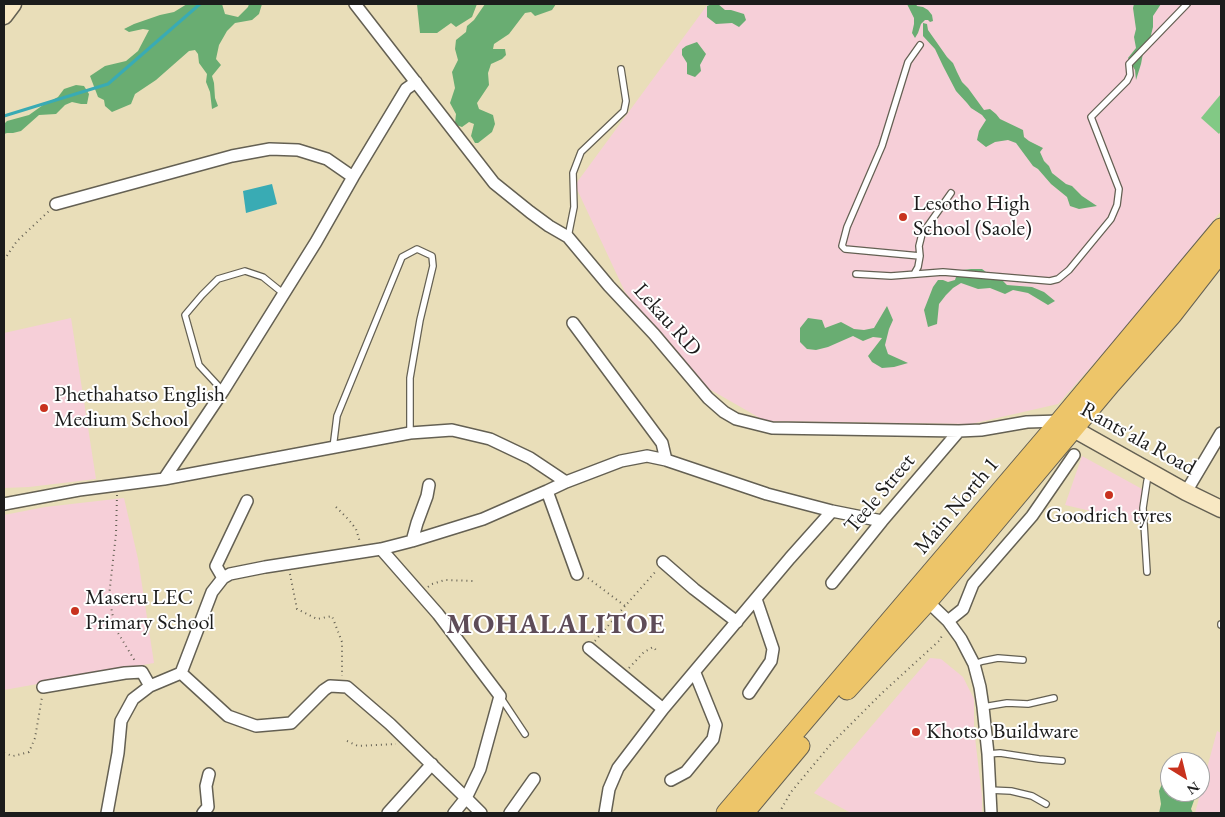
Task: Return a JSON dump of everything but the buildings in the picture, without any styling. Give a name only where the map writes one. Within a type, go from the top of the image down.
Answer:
[{"type":"main road","name":"Main North 1","points":[[744,813],[838,701],[922,596],[1067,425],[1221,228]]},
{"type":"main road","name":"Main North 1","points":[[1067,425],[1111,384],[1172,315],[1221,252]]},
{"type":"main road","name":"Main North 1","points":[[726,813],[922,596]]},
{"type":"street","points":[[4,16],[13,4]]},
{"type":"street","name":"Lekau RD","points":[[355,4],[494,183],[549,226],[568,237],[708,398],[724,412],[736,419],[772,428],[959,431],[981,430],[1027,422],[1067,425]]},
{"type":"street","points":[[164,479],[223,391],[284,294],[406,89],[416,82]]},
{"type":"street","points":[[56,204],[232,156],[270,149],[298,150],[327,159],[353,177]]},
{"type":"street","points":[[573,323],[662,443],[666,460]]},
{"type":"street","name":"Rants'ala Road","points":[[1067,425],[1186,492],[1221,509]]},
{"type":"street","points":[[4,504],[79,490],[164,479],[410,433],[452,430],[490,439],[530,458],[566,482]]},
{"type":"street","name":"Teele Street","points":[[832,583],[959,431]]},
{"type":"street","points":[[1186,492],[1221,433]]},
{"type":"street","points":[[948,621],[963,609],[973,584],[1032,516],[1074,455]]},
{"type":"street","points":[[107,813],[118,753],[121,721],[133,698],[150,686],[181,673],[212,592],[223,578],[230,574],[362,552],[412,541],[483,519],[566,482],[621,461],[647,456],[666,460],[767,494],[832,511],[882,521]]},
{"type":"street","points":[[412,541],[427,496],[429,484]]},
{"type":"street","points":[[547,491],[577,574]]},
{"type":"street","points":[[223,578],[216,566],[247,501]]},
{"type":"street","points":[[605,813],[609,790],[618,768],[663,710],[790,558],[832,511]]},
{"type":"street","points":[[381,548],[438,614],[500,696],[480,769],[466,798],[454,813]]},
{"type":"street","points":[[663,562],[737,622]]},
{"type":"street","points":[[922,596],[948,621],[961,639],[974,664],[984,707],[991,813]]},
{"type":"street","points":[[749,693],[771,661],[773,648],[756,599]]},
{"type":"street","points":[[589,648],[663,710]]},
{"type":"street","points":[[43,687],[142,672],[150,686]]},
{"type":"street","points":[[181,673],[228,716],[256,726],[291,723],[330,686],[347,687],[411,744],[481,813]]},
{"type":"street","points":[[671,780],[686,772],[713,739],[716,725],[695,673]]},
{"type":"street","points":[[388,813],[432,764]]},
{"type":"street","points":[[202,813],[208,807],[206,786],[209,774]]},
{"type":"street","points":[[510,813],[534,780]]},
{"type":"lane","points":[[856,274],[891,276],[943,272],[1050,281],[1058,279],[1069,270],[1111,219],[1117,205],[1119,189],[1091,117],[1127,81],[1130,75],[1129,64],[1187,4]]},
{"type":"lane","points":[[920,45],[908,62],[882,146],[847,227],[842,246],[845,249],[920,256]]},
{"type":"lane","points":[[568,237],[574,207],[573,173],[581,152],[624,111],[626,101],[621,69]]},
{"type":"lane","points":[[914,274],[918,267],[919,246],[922,234],[951,193]]},
{"type":"lane","points":[[333,448],[337,416],[402,257],[417,249],[432,256],[433,266],[420,320],[410,378],[410,433]]},
{"type":"lane","points":[[223,391],[199,365],[185,314],[218,280],[245,270],[263,277],[284,294]]},
{"type":"lane","points":[[1146,572],[1143,508],[1150,472]]},
{"type":"lane","points":[[974,664],[998,658],[1022,660]]},
{"type":"lane","points":[[500,696],[524,734]]},
{"type":"lane","points":[[984,707],[1007,703],[1028,704],[1054,698]]},
{"type":"lane","points":[[988,754],[1000,753],[1062,761]]},
{"type":"lane","points":[[989,790],[1010,791],[1032,796],[1046,804]]},
{"type":"path","points":[[4,260],[17,242],[56,204]]},
{"type":"path","points":[[118,485],[116,534],[109,596],[115,628],[142,672]]},
{"type":"path","points":[[336,507],[356,529],[362,552]]},
{"type":"path","points":[[589,648],[663,562]]},
{"type":"path","points":[[287,564],[297,609],[317,619],[332,616],[342,642],[342,686]]},
{"type":"path","points":[[577,574],[589,578],[625,606]]},
{"type":"path","points":[[420,592],[432,584],[445,580],[473,581]]},
{"type":"path","points":[[779,813],[791,792],[831,744],[882,693],[940,640],[948,621]]},
{"type":"path","points":[[624,676],[644,652],[653,647],[658,652]]},
{"type":"path","points":[[4,753],[12,756],[29,752],[35,738],[43,687]]},
{"type":"path","points":[[347,742],[358,746],[411,744]]},
{"type":"shaded area","name":"Lesotho High School (Saole)","points":[[708,4],[1221,4],[1221,211],[1145,306],[1058,404],[971,424],[765,421],[697,382],[625,292],[575,185]]},
{"type":"shaded area","name":"Phethahatso English Medium School","points":[[71,318],[96,479],[4,488],[4,333]]},
{"type":"shaded area","points":[[1082,456],[1142,489],[1142,523],[1065,505]]},
{"type":"shaded area","name":"Maseru LEC Primary School","points":[[124,498],[138,559],[154,663],[4,690],[4,515],[45,507]]},
{"type":"shaded area","points":[[930,658],[941,659],[963,677],[974,699],[974,729],[982,797],[982,813],[851,813],[814,793]]},
{"type":"shaded area","points":[[1217,731],[1221,733],[1221,813],[1195,813],[1198,802],[1210,802],[1210,757]]},
{"type":"green space","points":[[187,4],[222,4],[225,14],[238,17],[249,4],[262,4],[259,14],[252,20],[235,23],[227,31],[219,45],[216,59],[221,65],[212,76],[218,106],[212,109],[210,92],[206,82],[207,74],[199,63],[198,54],[195,50],[189,51],[156,80],[135,94],[131,104],[112,112],[105,106],[104,100],[98,97],[90,76],[105,66],[126,61],[138,51],[149,30],[143,29],[129,32],[124,29],[160,15],[174,12]]},
{"type":"green space","points":[[417,4],[477,4],[472,17],[456,27],[451,23],[437,33],[420,33]]},
{"type":"green space","points":[[485,4],[556,4],[552,10],[535,16],[531,12],[525,13],[509,34],[494,44],[493,49],[505,49],[506,55],[491,64],[488,73],[489,85],[477,103],[479,109],[493,115],[495,124],[492,132],[478,143],[475,143],[471,136],[474,124],[469,122],[462,127],[455,123],[456,114],[450,103],[455,88],[452,72],[458,60],[455,49],[456,40],[466,32],[467,26],[474,20]]},
{"type":"green space","points":[[718,4],[725,10],[744,14],[746,20],[739,27],[732,23],[716,24],[707,17],[707,6]]},
{"type":"green space","points":[[907,4],[916,4],[923,7],[932,15],[933,21],[925,20],[921,24],[915,38],[912,33],[914,18]]},
{"type":"green space","points":[[1134,4],[1161,4],[1153,16],[1150,39],[1144,48],[1136,80],[1135,70],[1128,58],[1136,48]]},
{"type":"green space","points":[[923,23],[927,24],[928,30],[953,63],[962,82],[984,110],[990,109],[1000,119],[1023,130],[1024,137],[1043,148],[1040,152],[1052,173],[1097,206],[1079,209],[1070,206],[1067,197],[1033,166],[1016,143],[1008,140],[995,142],[986,147],[977,140],[979,131],[986,120],[971,108],[956,91],[935,49],[923,36]]},
{"type":"green space","points":[[697,42],[706,54],[700,65],[701,71],[695,77],[687,74],[687,63],[682,55],[682,49]]},
{"type":"green space","points":[[76,85],[84,86],[89,94],[87,104],[72,102],[65,105],[56,114],[39,115],[21,131],[4,134],[4,124],[7,121],[29,115],[58,97],[64,89]]},
{"type":"green space","points":[[1221,94],[1221,131],[1219,134],[1201,118]]},
{"type":"green space","points":[[982,269],[990,275],[1000,278],[1007,285],[1032,287],[1044,292],[1055,301],[1048,305],[1028,293],[1013,290],[1005,294],[990,288],[978,289],[961,283],[953,288],[939,304],[937,324],[928,327],[924,310],[933,287],[938,280],[948,282],[955,280],[957,274],[962,270]]},
{"type":"green space","points":[[887,306],[893,320],[885,345],[888,354],[908,363],[882,368],[872,362],[868,356],[882,338],[873,337],[863,341],[853,336],[816,350],[807,349],[800,342],[800,328],[808,318],[822,320],[825,328],[841,322],[854,329],[864,330],[874,328]]},
{"type":"green space","points":[[1161,802],[1193,802],[1191,809],[1193,813],[1159,813]]},
{"type":"water","points":[[272,184],[277,204],[246,213],[243,191]]},
{"type":"waterway","points":[[4,116],[108,84],[200,4]]},
{"type":"place","name":"Lesotho High School (Saole)","points":[[903,217]]},
{"type":"place","name":"Phethahatso English Medium School","points":[[44,408]]},
{"type":"place","name":"Goodrich tyres","points":[[1109,495]]},
{"type":"place","name":"Maseru LEC Primary School","points":[[75,611]]},
{"type":"place","name":"Khotso Buildware","points":[[916,732]]},
{"type":"district","name":"MOHALALITOE","points":[[556,625]]}]
